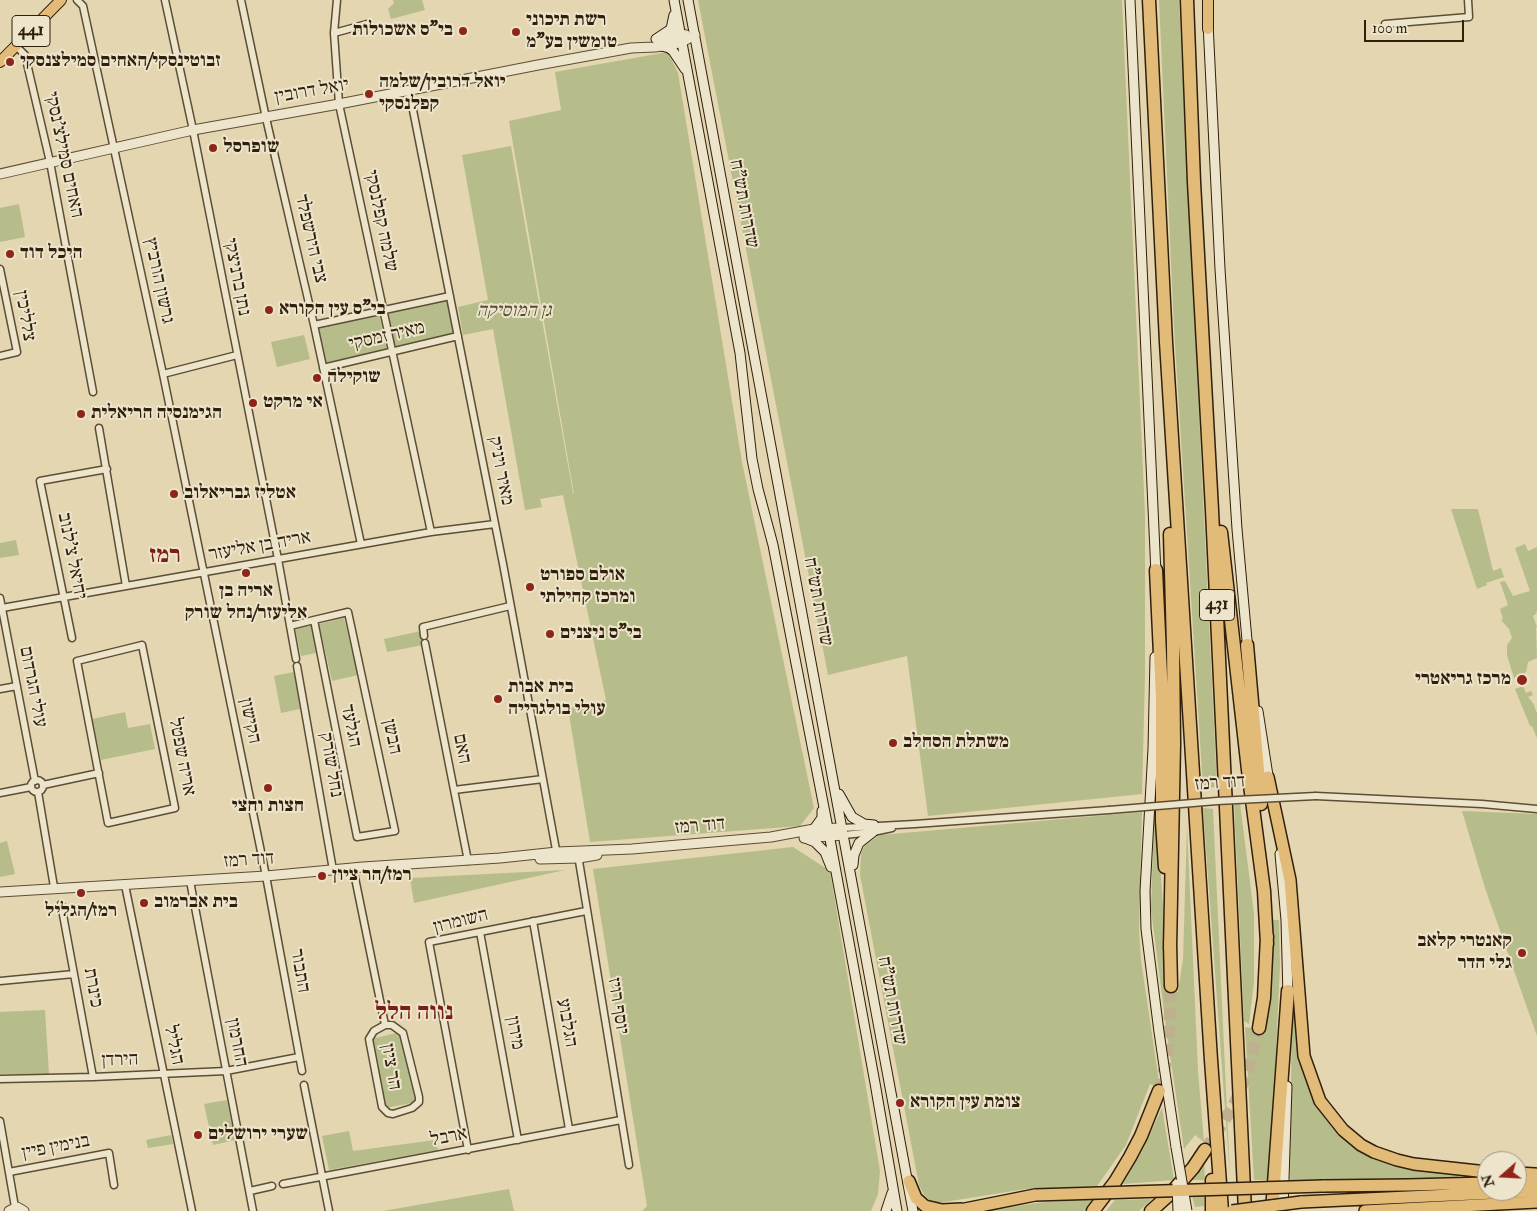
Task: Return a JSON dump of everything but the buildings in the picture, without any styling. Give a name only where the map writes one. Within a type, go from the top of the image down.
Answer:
[{"type":"highway","name":"431","points":[[1149,0],[1166,342],[1210,1060],[1222,1211]]},
{"type":"highway","name":"431","points":[[1187,0],[1194,182],[1245,1211]]},
{"type":"highway","points":[[1166,342],[1174,683],[1170,949]]},
{"type":"highway","points":[[1206,396],[1248,770],[1264,891],[1267,944]]},
{"type":"highway","points":[[1156,570],[1162,697],[1162,828],[1171,986]]},
{"type":"highway","points":[[1247,645],[1266,882],[1267,944],[1264,998],[1259,1028]]},
{"type":"highway","points":[[1268,777],[1290,880],[1304,1056],[1320,1101],[1343,1130],[1361,1146],[1374,1152],[1414,1164],[1477,1171]]},
{"type":"highway","points":[[1272,1211],[1288,992]]},
{"type":"highway","points":[[1210,1060],[1212,1211]]},
{"type":"highway","points":[[1092,1211],[1115,1182],[1130,1157],[1141,1136],[1159,1091]]},
{"type":"highway","points":[[1152,1211],[1193,1168],[1205,1150]]},
{"type":"highway","points":[[908,1180],[916,1198],[925,1206],[942,1210],[960,1210],[1035,1195],[1477,1183]]},
{"type":"highway","points":[[1232,1211],[1301,1202],[1537,1192]]},
{"type":"highway","points":[[1365,1211],[1537,1202]]},
{"type":"main road","name":"441","points":[[0,54],[54,0]]},
{"type":"main road","name":"441","points":[[0,62],[61,0]]},
{"type":"main road","name":"שדרות תש\"ח","points":[[688,0],[914,1211]]},
{"type":"main road","points":[[1130,0],[1156,570],[1153,749],[1145,910],[1153,986],[1187,1211]]},
{"type":"main road","points":[[1208,0],[1220,268],[1237,529],[1247,645],[1284,886],[1288,992],[1283,1211]]},
{"type":"main road","name":"שדרות תש\"ח","points":[[674,3],[740,352],[752,459],[773,546],[838,884],[897,1211]]},
{"type":"main road","points":[[674,3],[674,21],[671,29],[659,43],[673,51],[688,75]]},
{"type":"main road","name":"יואל דרובין","points":[[0,174],[193,130],[340,104],[694,35]]},
{"type":"main road","points":[[835,787],[852,816],[873,829],[859,843],[854,855],[852,878]]},
{"type":"main road","points":[[814,830],[822,818],[822,801]]},
{"type":"main road","name":"דוד רמז","points":[[0,892],[54,887],[125,885],[266,876],[500,858],[578,855],[771,837],[814,830],[843,832]]},
{"type":"main road","name":"דוד רמז","points":[[771,837],[805,838],[828,832]]},
{"type":"main road","points":[[805,838],[815,842],[825,852],[838,884]]},
{"type":"main road","points":[[1176,1147],[1178,1211]]},
{"type":"main road","points":[[886,1211],[892,1194],[892,1178]]},
{"type":"street","name":"גרשון הורביץ","points":[[77,0],[83,6],[163,374],[203,572]]},
{"type":"street","name":"נתן ברניצקי","points":[[164,0],[193,130],[278,559]]},
{"type":"street","name":"צבי הירשפלד","points":[[240,0],[314,325],[361,544]]},
{"type":"street","name":"שלמה קפלנסקי","points":[[337,0],[334,33],[340,104],[431,532]]},
{"type":"street","points":[[1385,24],[1469,17],[1468,0]]},
{"type":"street","points":[[334,33],[367,24]]},
{"type":"street","name":"האחים סמילצ'נסקי","points":[[16,46],[26,55],[50,162],[93,392]]},
{"type":"street","name":"מאיר ויניק","points":[[408,90],[495,524],[557,856]]},
{"type":"street","name":"צלליכין","points":[[0,269],[17,352],[0,356]]},
{"type":"street","name":"מאיר זמסקי","points":[[314,325],[450,296]]},
{"type":"street","name":"מאיר זמסקי","points":[[323,368],[458,336]]},
{"type":"street","points":[[163,374],[237,355]]},
{"type":"street","points":[[99,428],[126,586]]},
{"type":"street","name":"יחיאל צ'לנוב","points":[[72,638],[40,481],[107,469]]},
{"type":"street","name":"אריה בן אליעזר","points":[[2,608],[431,532],[495,524]]},
{"type":"street","name":"נחל שורק","points":[[278,559],[333,870]]},
{"type":"street","name":"הקישון","points":[[203,572],[266,876]]},
{"type":"street","name":"עולי הגרדום","points":[[0,598],[35,781]]},
{"type":"street","points":[[424,636],[422,628],[510,606]]},
{"type":"street","name":"הבשן","points":[[314,620],[348,612],[395,831],[357,837]]},
{"type":"street","points":[[290,626],[314,620]]},
{"type":"street","name":"הגלעד","points":[[314,620],[357,837]]},
{"type":"street","name":"האם","points":[[425,643],[468,861]]},
{"type":"street","name":"אריה שפטל","points":[[142,645],[175,808],[108,823],[98,773],[77,661],[142,645]]},
{"type":"street","points":[[0,689],[17,686]]},
{"type":"street","points":[[43,785],[98,773]]},
{"type":"street","points":[[454,790],[543,779]]},
{"type":"street","points":[[31,787],[35,781],[39,781],[43,785]]},
{"type":"street","points":[[38,792],[42,789],[43,785]]},
{"type":"street","points":[[31,787],[32,790],[38,792]]},
{"type":"street","points":[[0,794],[31,787]]},
{"type":"street","points":[[38,792],[54,887]]},
{"type":"street","name":"דוד רמז","points":[[843,832],[907,825],[1217,800],[1316,796],[1482,804],[1537,809]]},
{"type":"street","name":"יוסף רויז","points":[[578,855],[629,1165]]},
{"type":"street","name":"הר ציון","points":[[353,868],[385,1025]]},
{"type":"street","name":"התבור","points":[[266,876],[302,1071]]},
{"type":"street","name":"החרמון","points":[[190,881],[253,1211]]},
{"type":"street","name":"הגליל","points":[[125,885],[192,1211]]},
{"type":"street","name":"כינרת","points":[[62,904],[93,1078]]},
{"type":"street","name":"השומרון","points":[[468,1150],[430,942],[586,911]]},
{"type":"street","name":"הגלבוע","points":[[533,921],[569,1129]]},
{"type":"street","name":"מירון","points":[[480,932],[518,1140]]},
{"type":"street","points":[[0,981],[74,974]]},
{"type":"street","name":"הר ציון","points":[[385,1025],[392,1025],[404,1032],[419,1097],[418,1102],[412,1108],[394,1114],[388,1113],[382,1107],[369,1039],[374,1031],[385,1025]]},
{"type":"street","name":"הירדן","points":[[0,1079],[93,1078],[226,1071],[299,1056]]},
{"type":"street","points":[[304,1085],[329,1211]]},
{"type":"street","name":"ארבל","points":[[283,1184],[621,1120]]},
{"type":"street","points":[[0,1121],[16,1210]]},
{"type":"street","name":"בנימין פיין","points":[[9,1172],[109,1153],[114,1186]]},
{"type":"street","points":[[0,1165],[8,1164]]},
{"type":"street","points":[[250,1191],[272,1186]]},
{"type":"green space","points":[[393,0],[422,0],[425,10],[391,19],[388,9],[394,3]]},
{"type":"green space","points":[[698,0],[1122,0],[1145,515],[1145,676],[1142,794],[928,816],[907,656],[828,675]]},
{"type":"green space","points":[[1159,0],[1179,0],[1217,787],[1203,788],[1174,328]]},
{"type":"green space","name":"גן המוסיקה","points":[[668,52],[678,73],[742,462],[814,808],[800,826],[590,842],[568,708],[606,700],[563,495],[540,499],[542,507],[525,510],[493,329],[463,335],[458,307],[488,300],[462,155],[511,146],[574,494],[509,121],[561,110],[555,72]]},
{"type":"green space","points":[[19,204],[25,237],[0,242],[0,208]]},
{"type":"green space","points":[[447,301],[454,335],[394,348],[386,313]]},
{"type":"green space","points":[[379,314],[387,351],[326,364],[318,328]]},
{"type":"green space","points":[[304,335],[310,359],[277,367],[271,342]]},
{"type":"green space","points":[[1451,509],[1478,509],[1493,571],[1501,568],[1504,577],[1486,583],[1487,585],[1477,589]]},
{"type":"green space","points":[[16,540],[19,555],[0,558],[0,543]]},
{"type":"green space","points":[[1525,544],[1528,551],[1537,547],[1537,611],[1533,616],[1537,627],[1537,658],[1528,662],[1526,672],[1514,678],[1507,655],[1507,645],[1512,638],[1509,629],[1501,620],[1503,619],[1500,609],[1508,605],[1500,582],[1505,581],[1513,596],[1530,591],[1515,548]]},
{"type":"green space","points":[[344,618],[358,675],[332,681],[319,624]]},
{"type":"green space","points":[[311,625],[316,653],[301,656],[295,628]]},
{"type":"green space","points":[[421,631],[423,645],[387,652],[384,639]]},
{"type":"green space","points":[[294,672],[300,709],[281,713],[274,676]]},
{"type":"green space","points":[[1523,686],[1526,693],[1531,691],[1533,695],[1528,697],[1537,713],[1537,738],[1515,689]]},
{"type":"green space","points":[[125,712],[128,728],[150,724],[155,749],[101,760],[92,719]]},
{"type":"green space","points":[[1155,785],[1168,984],[1178,992],[1183,959],[1187,826],[1198,1071],[1204,1142],[1195,1135],[1184,1149],[1151,909]]},
{"type":"green space","points":[[1234,802],[1240,803],[1254,914],[1254,982],[1249,1024],[1244,1021]]},
{"type":"green space","points":[[1203,808],[1213,809],[1230,1177]]},
{"type":"green space","name":"קאנטרי קלאב גלי הדר","points":[[1462,811],[1537,814],[1537,1036],[1485,888]]},
{"type":"green space","points":[[1142,812],[1139,930],[1141,960],[1160,1089],[1150,1084],[1126,1145],[1097,1186],[1026,1189],[938,1203],[930,1200],[924,1195],[919,1185],[860,875],[861,854],[865,845],[880,835]]},
{"type":"green space","points":[[7,841],[15,874],[0,877],[0,843]]},
{"type":"green space","points":[[793,847],[830,871],[880,1171],[878,1194],[871,1211],[642,1211],[647,1206],[593,869]]},
{"type":"green space","points":[[565,870],[414,903],[410,878]]},
{"type":"green space","points":[[1272,920],[1279,920],[1280,965],[1270,1180],[1254,1180],[1245,1027],[1256,1029],[1270,992],[1273,960]]},
{"type":"green space","points":[[1292,1000],[1296,1001],[1300,1058],[1305,1077],[1315,1103],[1333,1129],[1356,1147],[1459,1172],[1459,1180],[1290,1181]]},
{"type":"green space","points":[[45,1010],[49,1074],[0,1074],[0,1012]]},
{"type":"green space","points":[[401,1032],[416,1102],[386,1108],[371,1039]]},
{"type":"green space","points":[[227,1100],[235,1140],[213,1145],[204,1104]]},
{"type":"green space","points":[[1162,1108],[1174,1180],[1123,1184],[1141,1153]]},
{"type":"green space","points":[[349,1131],[353,1151],[435,1140],[438,1150],[329,1170],[322,1136]]},
{"type":"green space","points":[[171,1135],[173,1144],[148,1148],[146,1140]]},
{"type":"green space","points":[[1204,1160],[1205,1180],[1192,1180],[1191,1176]]},
{"type":"green space","points":[[509,1189],[514,1211],[383,1211]]},
{"type":"green space","points":[[1204,1195],[1204,1206],[1195,1207],[1192,1196]]},
{"type":"green space","points":[[1096,1198],[1084,1211],[986,1211],[1036,1203]]},
{"type":"green space","points":[[1152,1199],[1139,1211],[1106,1211],[1115,1200]]},
{"type":"tunnel","points":[[1159,1091],[1167,1058],[1171,986]]},
{"type":"tunnel","points":[[1205,1150],[1233,1107],[1248,1071],[1259,1028]]},
{"type":"place","name":"בי\"ס אשכולות","points":[[463,31]]},
{"type":"place","name":"רשת תיכוני טומשין בע\"מ","points":[[516,32]]},
{"type":"place","name":"זבוטינסקי/האחים סמילצנסקי","points":[[10,62]]},
{"type":"place","name":"יואל דרובין/שלמה קפלנסקי","points":[[369,94]]},
{"type":"place","name":"שופרסל","points":[[213,148]]},
{"type":"place","name":"היכל דוד","points":[[10,254]]},
{"type":"place","name":"בי\"ס עין הקורא","points":[[269,310]]},
{"type":"place","name":"שוקילה","points":[[317,378]]},
{"type":"place","name":"אי מרקט","points":[[253,403]]},
{"type":"place","name":"הגימנסיה הריאלית","points":[[81,414]]},
{"type":"place","name":"אטליז גבריאלוב","points":[[174,494]]},
{"type":"place","name":"אריה בן אליעזר/נחל שורק","points":[[246,573]]},
{"type":"place","name":"אולם ספורט ומרכז קהילתי","points":[[530,587]]},
{"type":"place","name":"בי\"ס ניצנים","points":[[550,634]]},
{"type":"place","name":"מרכז גריאטרי","points":[[1522,680]]},
{"type":"place","name":"בית אבות עולי בולגרייה","points":[[498,699]]},
{"type":"place","name":"משתלת הסחלב","points":[[893,743]]},
{"type":"place","name":"חצות וחצי","points":[[268,788]]},
{"type":"place","name":"רמז/הר ציון","points":[[322,876]]},
{"type":"place","name":"רמז/הגליל","points":[[81,893]]},
{"type":"place","name":"בית אברמוב","points":[[144,903]]},
{"type":"place","name":"קאנטרי קלאב גלי הדר","points":[[1522,953]]},
{"type":"place","name":"צומת עין הקורא","points":[[900,1103]]},
{"type":"place","name":"שערי ירושלים","points":[[198,1135]]},
{"type":"district","name":"רמז","points":[[165,557]]},
{"type":"district","name":"נווה הלל","points":[[414,1014]]}]
